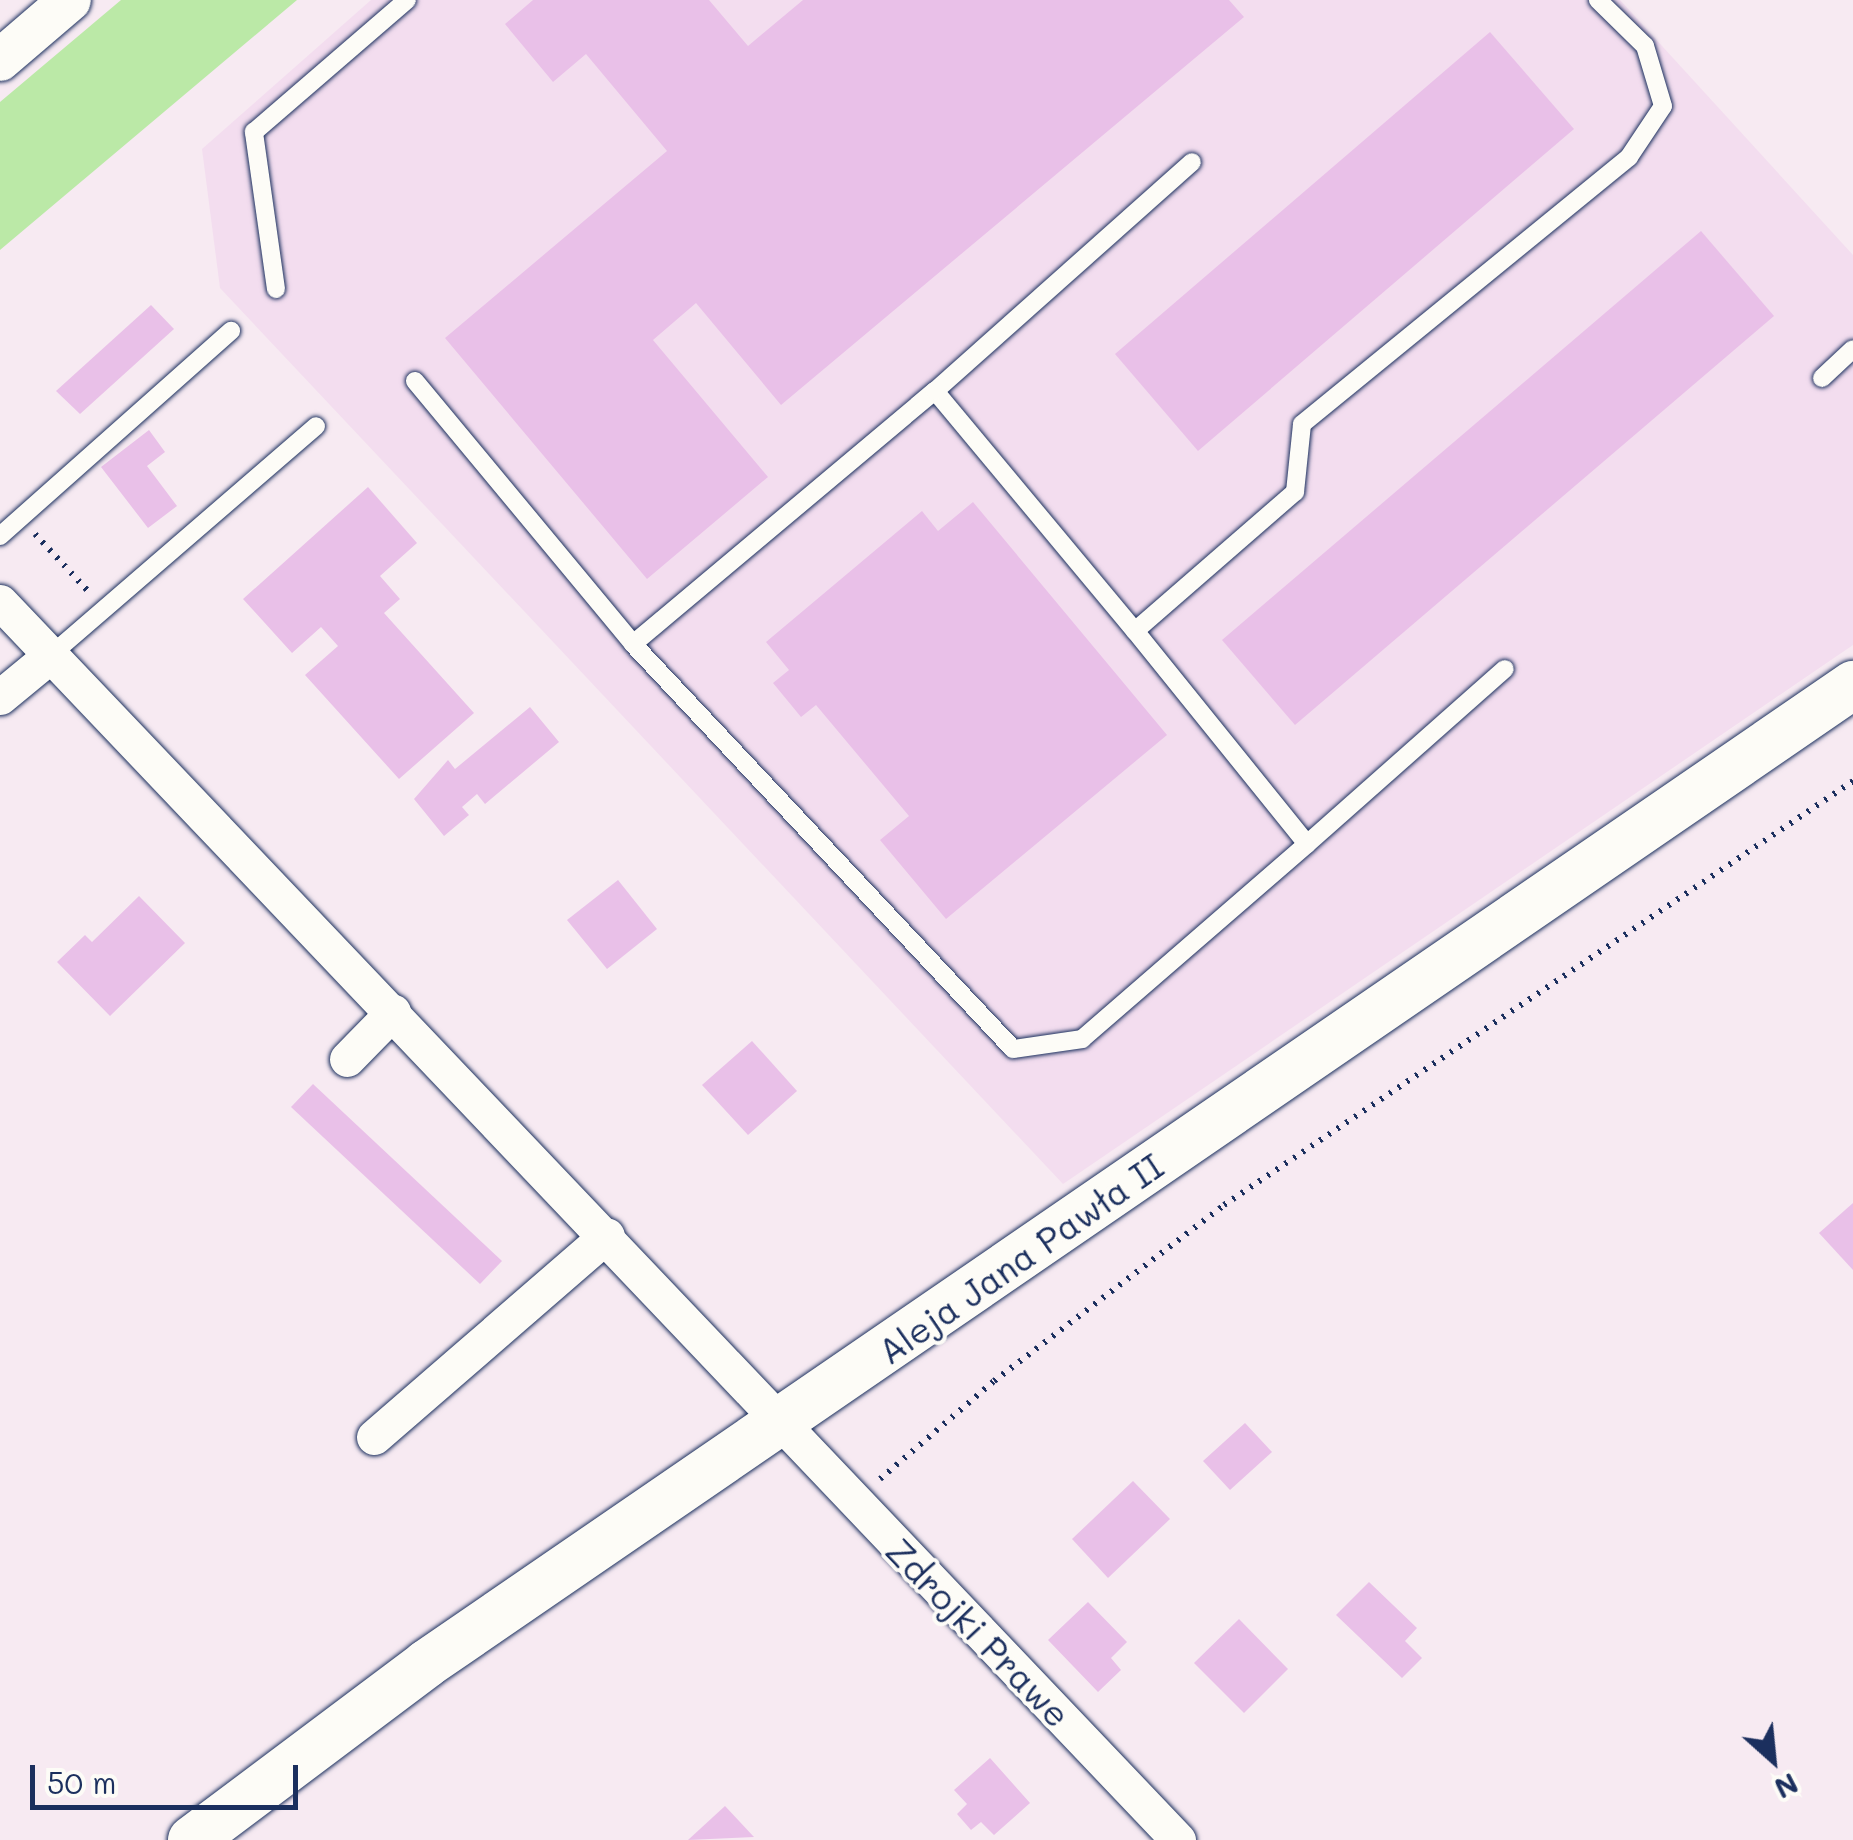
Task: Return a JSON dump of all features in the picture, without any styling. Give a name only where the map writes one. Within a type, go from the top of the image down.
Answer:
[{"type":"main road","name":"Aleja Jana Pawła II","points":[[192,1840],[426,1664],[1853,685]]},
{"type":"street","points":[[0,60],[70,0]]},
{"type":"street","name":"Zdrojki Prawe","points":[[0,602],[783,1421],[852,1502],[1178,1840]]},
{"type":"street","points":[[0,697],[51,655]]},
{"type":"street","points":[[347,1059],[393,1012]]},
{"type":"street","points":[[374,1436],[606,1235]]},
{"type":"lane","points":[[276,289],[254,132],[407,0]]},
{"type":"lane","points":[[1135,631],[1295,492],[1302,424],[1629,157],[1664,106],[1645,46],[1598,0]]},
{"type":"lane","points":[[634,644],[935,391],[1192,162]]},
{"type":"lane","points":[[0,536],[230,330]]},
{"type":"lane","points":[[1822,378],[1853,349]]},
{"type":"lane","points":[[415,381],[634,644],[1013,1049],[1082,1039],[1505,669]]},
{"type":"lane","points":[[935,391],[1307,844]]},
{"type":"lane","points":[[51,655],[316,426]]},
{"type":"path","points":[[20,518],[105,609]]},
{"type":"path","points":[[852,1502],[994,1380],[1224,1205],[1853,780]]},
{"type":"shaded area","points":[[371,0],[1620,0],[1853,255],[1853,645],[1063,1184],[220,288],[202,149]]},
{"type":"green space","points":[[121,0],[297,0],[0,250],[0,102]]},
{"type":"building","points":[[533,0],[709,0],[748,46],[803,0],[1229,0],[1244,17],[781,405],[696,303],[653,340],[768,477],[647,579],[445,338],[667,151],[586,54],[553,82],[505,24]]},
{"type":"building","points":[[1490,32],[1574,129],[1198,451],[1115,354]]},
{"type":"building","points":[[1701,231],[1774,316],[1295,725],[1222,640]]},
{"type":"building","points":[[151,305],[174,329],[80,414],[56,391]]},
{"type":"building","points":[[149,430],[165,452],[147,466],[177,506],[148,528],[101,467]]},
{"type":"building","points":[[368,487],[417,543],[380,576],[400,599],[384,613],[474,713],[399,779],[305,675],[338,646],[321,627],[292,653],[243,599]]},
{"type":"building","points":[[973,502],[1167,735],[946,919],[880,840],[909,816],[816,705],[801,717],[773,683],[789,670],[766,642],[922,511],[938,531]]},
{"type":"building","points":[[530,707],[559,742],[485,804],[477,794],[462,807],[469,815],[444,836],[414,799],[448,760],[455,769]]},
{"type":"building","points":[[618,880],[657,929],[607,969],[567,920]]},
{"type":"building","points":[[139,896],[185,943],[110,1016],[57,962],[85,935],[92,942]]},
{"type":"building","points":[[752,1041],[797,1091],[748,1135],[702,1085]]},
{"type":"building","points":[[313,1084],[502,1261],[480,1284],[291,1107]]},
{"type":"building","points":[[1853,1203],[1853,1270],[1819,1233]]},
{"type":"building","points":[[1245,1423],[1272,1452],[1230,1490],[1203,1461]]},
{"type":"building","points":[[1133,1481],[1170,1519],[1108,1578],[1072,1539]]},
{"type":"building","points":[[1369,1582],[1417,1628],[1405,1641],[1422,1658],[1402,1678],[1336,1615]]},
{"type":"building","points":[[1088,1602],[1127,1642],[1111,1658],[1121,1670],[1098,1692],[1048,1640]]},
{"type":"building","points":[[1239,1619],[1288,1669],[1244,1713],[1194,1663]]},
{"type":"building","points":[[990,1758],[1030,1803],[994,1835],[981,1822],[971,1830],[957,1814],[967,1804],[954,1790]]},
{"type":"building","points":[[725,1806],[754,1837],[688,1840]]}]
